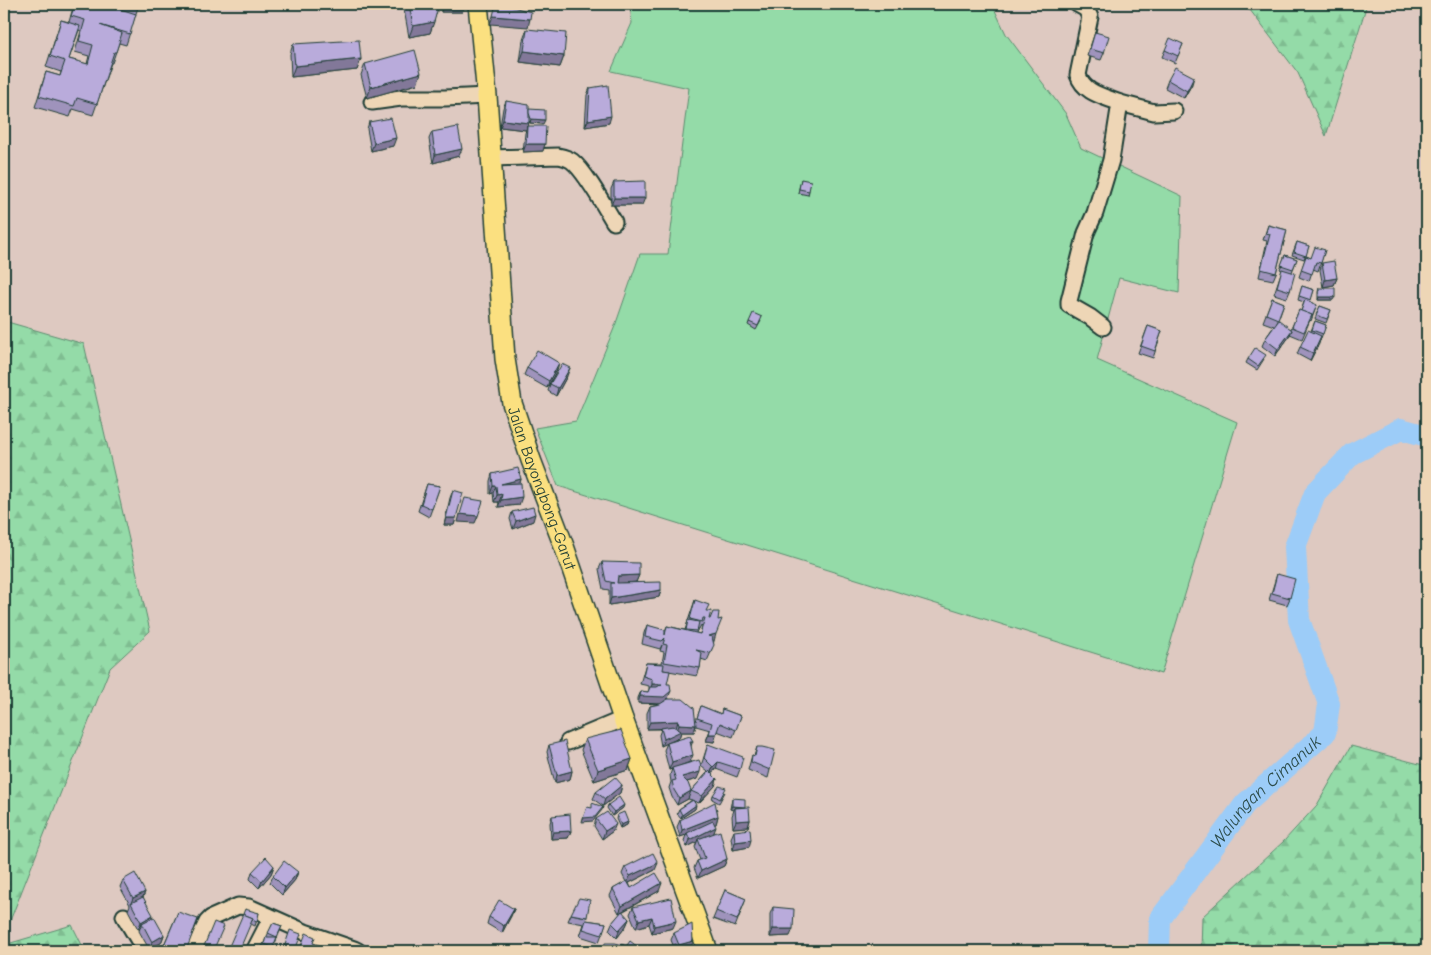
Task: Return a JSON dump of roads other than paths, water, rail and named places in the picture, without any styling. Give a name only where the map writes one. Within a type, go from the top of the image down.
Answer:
[{"type":"main road","name":"Jalan Bayongbong-Garut","points":[[478,4],[487,96],[505,359],[512,403],[623,718],[708,951]]},
{"type":"street","points":[[1077,4],[1086,9],[1090,18],[1078,75],[1088,90],[1120,103],[1154,112],[1174,110]]},
{"type":"street","points":[[372,102],[401,98],[487,96]]},
{"type":"street","points":[[1103,327],[1070,305],[1068,301],[1086,233],[1095,213],[1111,160],[1120,103]]},
{"type":"street","points":[[491,158],[558,156],[573,161],[614,222]]},
{"type":"street","points":[[568,742],[623,718]]},
{"type":"street","points":[[193,951],[211,918],[238,906],[249,907],[320,938],[335,947],[358,951]]},
{"type":"street","points":[[124,916],[144,951]]},
{"type":"street","points":[[254,951],[271,918]]},
{"type":"waterway","name":"Walungan Cimanuk","points":[[1159,951],[1160,919],[1245,804],[1325,733],[1329,704],[1299,620],[1295,547],[1315,493],[1352,454],[1401,429],[1427,436]]}]
